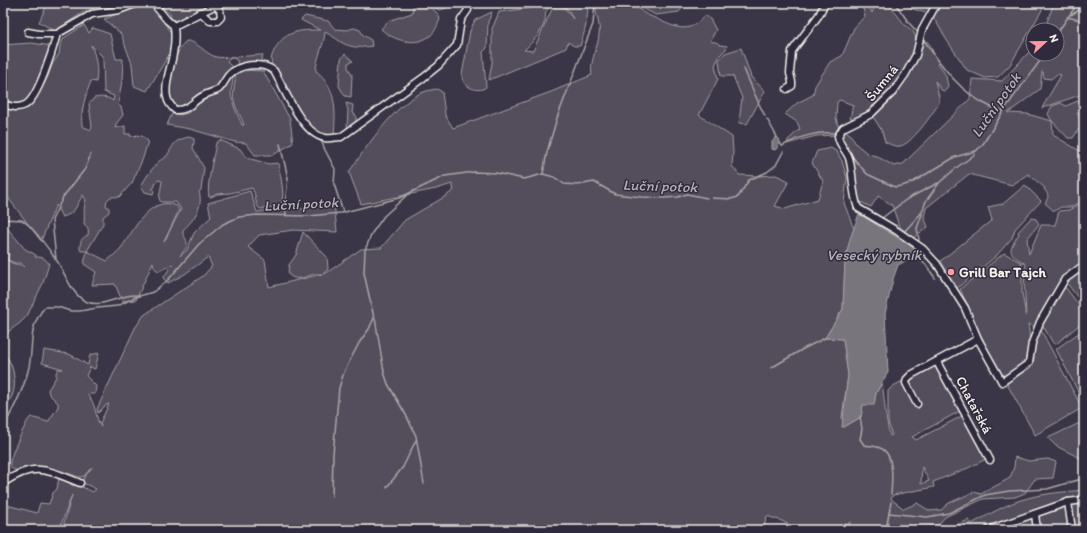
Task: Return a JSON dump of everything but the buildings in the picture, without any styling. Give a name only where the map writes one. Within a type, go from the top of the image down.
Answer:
[{"type":"street","points":[[28,32],[39,34],[57,34],[92,14],[119,10],[138,3]]},
{"type":"street","points":[[153,3],[174,26],[174,52],[167,88],[167,96],[169,104],[175,110],[181,111],[204,95],[218,90],[229,75],[239,68],[260,65],[269,67],[274,71],[302,122],[311,132],[326,138],[341,136],[438,66],[457,45],[461,20],[468,10],[468,3]]},
{"type":"street","points":[[787,89],[792,86],[790,73],[792,51],[819,15],[825,3]]},
{"type":"street","name":"Šumná","points":[[937,3],[922,30],[916,55],[905,75],[893,92],[870,114],[843,128],[838,136],[838,140],[850,160],[852,190],[858,208],[897,231],[923,249],[937,264],[965,308],[978,339]]},
{"type":"street","points":[[174,26],[200,12],[217,4],[220,10],[221,18],[217,21],[210,21],[200,12]]},
{"type":"street","points":[[3,104],[14,107],[25,105],[30,101],[38,87],[53,50],[57,34]]},
{"type":"street","points":[[917,404],[906,383],[906,379],[978,339],[1002,382],[1029,363],[1032,343],[1040,322],[1065,279],[1084,265]]},
{"type":"street","name":"Chatařská","points":[[937,362],[990,460]]},
{"type":"street","points":[[3,483],[20,473],[43,470],[50,471],[80,484]]},
{"type":"street","points":[[988,530],[1068,502],[1084,500]]},
{"type":"street","points":[[1068,502],[1072,530]]},
{"type":"street","points":[[1035,514],[1037,530]]},
{"type":"shaded area","points":[[48,3],[109,3],[85,11],[55,31],[39,22]]},
{"type":"shaded area","points":[[158,3],[212,3],[176,21],[170,18],[171,15]]},
{"type":"shaded area","points":[[414,3],[428,4],[438,14],[440,19],[431,35],[425,39],[412,42],[398,39],[381,29],[388,21],[412,13]]},
{"type":"shaded area","points":[[431,3],[463,3],[440,10],[435,8]]},
{"type":"shaded area","points":[[518,3],[588,3],[586,25],[580,46],[574,46],[568,42],[566,48],[489,80],[492,63],[492,29],[499,12],[531,8]],"holes":[[[559,4],[568,9],[573,19],[564,7],[553,7],[533,51],[524,50],[539,34],[545,21],[546,12],[549,8],[553,5]]]},
{"type":"shaded area","points":[[595,3],[636,3],[639,9],[646,14],[675,27],[681,28],[693,26],[705,15],[710,19],[716,30],[710,41],[727,46],[715,65],[718,79],[699,115],[732,137],[732,166],[739,175],[776,175],[789,181],[775,206],[785,209],[818,199],[823,181],[812,163],[817,151],[831,148],[837,152],[842,161],[847,178],[844,203],[854,229],[845,260],[843,309],[825,338],[843,339],[848,375],[842,417],[844,427],[861,417],[863,404],[874,404],[876,393],[882,383],[887,423],[890,436],[892,435],[888,422],[888,391],[893,386],[934,365],[937,366],[960,408],[960,411],[912,437],[916,440],[964,416],[985,458],[984,460],[968,468],[933,482],[934,487],[893,495],[891,499],[904,509],[917,503],[930,511],[941,510],[949,503],[974,492],[981,494],[1010,478],[1014,467],[1015,457],[1029,461],[1048,459],[1056,462],[1053,478],[1035,479],[1025,493],[1015,497],[983,499],[945,517],[938,525],[902,530],[846,530],[850,522],[843,525],[841,529],[836,530],[799,530],[782,521],[767,516],[763,530],[62,530],[72,495],[59,530],[5,530],[3,524],[3,504],[37,513],[40,503],[49,504],[53,493],[57,489],[59,477],[69,481],[70,484],[74,486],[74,483],[93,492],[96,489],[81,482],[92,467],[84,476],[79,477],[62,471],[15,470],[10,466],[10,460],[17,442],[28,420],[31,417],[48,422],[58,407],[58,403],[49,394],[48,390],[56,377],[58,369],[63,369],[42,363],[44,350],[69,354],[88,365],[90,355],[99,353],[95,369],[90,367],[86,376],[96,386],[95,394],[87,395],[94,405],[101,427],[100,423],[109,404],[98,413],[97,409],[135,328],[144,315],[203,276],[212,266],[208,257],[185,274],[168,283],[163,278],[173,264],[159,271],[154,268],[153,262],[136,300],[122,301],[115,284],[92,285],[96,272],[84,264],[87,251],[107,261],[118,252],[143,216],[158,205],[167,204],[177,206],[179,210],[164,242],[181,209],[176,202],[161,202],[159,199],[162,181],[159,180],[156,182],[154,188],[152,189],[154,191],[153,194],[145,192],[141,186],[159,161],[166,157],[174,144],[179,140],[189,137],[194,139],[193,148],[204,168],[201,190],[199,192],[199,208],[194,218],[183,230],[187,245],[180,256],[187,250],[194,233],[211,217],[208,203],[250,191],[257,212],[275,209],[272,207],[260,209],[257,205],[252,188],[230,193],[217,194],[209,197],[208,192],[212,163],[216,143],[220,140],[240,149],[247,158],[269,164],[278,163],[283,192],[279,208],[304,209],[334,202],[337,232],[293,230],[259,235],[248,247],[265,260],[269,287],[322,274],[296,278],[288,274],[289,265],[296,255],[303,232],[327,257],[328,269],[323,274],[325,274],[361,249],[381,248],[405,220],[454,190],[452,184],[436,189],[361,204],[349,172],[387,121],[414,97],[434,89],[442,92],[445,115],[453,128],[551,92],[592,75],[591,70],[599,31]],"holes":[[[922,467],[929,481],[921,484]]]},
{"type":"shaded area","points":[[642,3],[686,3],[679,12],[656,15],[640,7]]},
{"type":"shaded area","points":[[860,3],[868,3],[872,13],[876,3],[888,3],[905,25],[914,33],[916,41],[914,51],[909,61],[903,72],[888,92],[875,106],[872,106],[874,109],[855,120],[850,118],[853,105],[840,100],[837,102],[836,118],[838,126],[842,127],[836,135],[816,136],[787,144],[788,140],[800,129],[797,122],[785,114],[797,103],[813,95],[815,86],[830,62],[842,56],[854,28],[865,16]]},
{"type":"shaded area","points":[[905,3],[934,3],[930,11],[926,13],[913,9]]},
{"type":"shaded area","points":[[939,3],[1046,3],[1035,22],[1025,22],[1025,39],[1009,66],[998,77],[985,78],[967,70],[932,15]]},
{"type":"shaded area","points":[[1054,3],[1084,3],[1084,82],[1080,95],[1042,108],[1061,75],[1057,74],[1051,79],[1044,78],[1042,72],[1040,89],[1008,113],[1027,114],[1052,121],[1053,135],[1083,153],[1084,152],[1084,198],[1072,207],[1061,207],[1054,211],[1045,203],[1048,196],[1044,189],[1045,188],[1028,174],[1012,185],[969,174],[926,208],[924,217],[928,227],[913,238],[899,226],[892,205],[878,196],[871,207],[859,201],[854,190],[850,160],[839,136],[845,131],[850,134],[856,144],[868,154],[876,156],[894,166],[903,164],[970,99],[972,79],[1002,81],[1025,57],[1025,62],[1065,62],[1065,22],[1047,22]]},
{"type":"shaded area","points":[[141,5],[155,8],[171,33],[170,53],[147,91],[134,86],[132,64],[121,34],[104,19]]},
{"type":"shaded area","points":[[492,12],[488,22],[487,48],[483,52],[486,87],[479,90],[471,88],[467,85],[462,79],[462,75],[470,31],[475,20]]},
{"type":"shaded area","points":[[305,16],[328,21],[335,29],[347,30],[354,28],[360,30],[363,35],[371,40],[372,46],[352,46],[345,44],[325,32],[317,61],[316,71],[323,77],[328,85],[334,100],[334,135],[324,135],[314,130],[306,123],[298,113],[271,60],[277,46],[286,36],[298,31],[320,30],[301,20]]},
{"type":"shaded area","points":[[84,25],[89,33],[93,28],[110,34],[116,59],[123,59],[122,80],[118,105],[121,107],[123,115],[116,124],[115,128],[125,126],[125,134],[130,134],[130,136],[142,136],[148,141],[143,158],[132,183],[119,197],[111,197],[108,199],[106,206],[109,208],[109,212],[103,217],[103,224],[87,251],[81,251],[82,239],[88,235],[87,227],[84,224],[84,209],[86,200],[83,195],[75,209],[67,216],[62,217],[56,205],[41,241],[3,191],[3,108],[16,110],[43,86],[53,63],[59,54],[60,46],[64,38]],"holes":[[[91,45],[103,57],[104,92],[114,96],[113,101],[102,97],[94,98],[89,104],[92,127],[91,130],[82,126],[84,103],[89,86],[91,81],[96,82],[96,63]]]},
{"type":"shaded area","points":[[922,38],[925,39],[930,45],[946,76],[948,87],[945,91],[941,90],[935,81],[939,97],[939,103],[936,108],[916,135],[905,144],[894,146],[885,142],[882,131],[872,115],[890,98]]},
{"type":"shaded area","points":[[186,41],[190,41],[216,57],[263,55],[261,62],[249,64],[228,73],[216,88],[197,96],[181,107],[173,103],[169,88],[174,63],[182,45]],"holes":[[[230,58],[237,60],[238,65],[232,67],[227,62]]]},
{"type":"shaded area","points":[[31,43],[52,46],[37,85],[25,103],[17,105],[3,103],[3,45]]},
{"type":"shaded area","points":[[741,48],[751,77],[765,91],[747,124],[739,123],[742,98],[733,76],[721,76],[719,60],[725,53]]},
{"type":"shaded area","points":[[345,54],[353,61],[348,63],[348,68],[352,74],[351,97],[345,96],[339,86],[341,59]]},
{"type":"shaded area","points":[[243,70],[263,71],[290,119],[293,143],[273,155],[255,155],[246,143],[235,142],[190,129],[167,125],[173,113],[180,115],[188,113],[202,101],[218,92],[232,77],[233,81],[231,93],[235,110],[242,125],[244,125],[234,101],[235,75]]},
{"type":"shaded area","points":[[1084,88],[1084,114],[1077,113],[1082,123],[1084,121],[1084,129],[1081,126],[1073,138],[1068,138],[1052,121],[1048,114],[1052,106],[1061,103],[1066,106],[1080,100]]},
{"type":"shaded area","points":[[346,103],[353,105],[352,113],[356,115],[356,122],[347,129],[348,110]]},
{"type":"shaded area","points":[[1025,185],[1041,201],[1015,229],[1012,238],[996,256],[956,289],[938,263],[992,220],[988,207],[1003,204]]},
{"type":"shaded area","points":[[1084,201],[1084,262],[1067,275],[1035,328],[1028,324],[1029,343],[1026,362],[1005,376],[994,362],[960,289],[1004,253],[1022,263],[1022,293],[1026,316],[1024,275],[1026,264],[1016,257],[1011,251],[1012,244],[1019,234],[1018,232],[1031,218],[1036,219],[1039,224],[1027,239],[1029,254],[1041,225],[1055,225],[1059,211],[1069,210]]},
{"type":"shaded area","points":[[3,223],[25,249],[36,255],[35,257],[44,258],[49,264],[43,283],[27,316],[9,331],[3,340],[3,256],[11,263],[24,267],[21,263],[15,263],[8,260],[9,254],[3,253]]},
{"type":"shaded area","points":[[1084,270],[1084,306],[1067,283]]},
{"type":"shaded area","points":[[1066,288],[1084,312],[1084,321],[1056,344],[1053,343],[1043,326],[1043,323],[1062,289]]},
{"type":"shaded area","points":[[1041,330],[1082,408],[1035,435],[1007,384],[1008,381],[1031,365],[1033,361],[1033,348],[1039,331]]},
{"type":"shaded area","points":[[1080,332],[1084,338],[1084,403],[1056,349]]},
{"type":"shaded area","points":[[6,356],[13,370],[14,391],[3,410],[3,357]]},
{"type":"shaded area","points":[[1084,421],[1084,460],[1056,446],[1048,438]]},
{"type":"shaded area","points":[[1084,490],[1084,497],[1050,505],[983,530],[945,529],[969,520],[971,524],[1005,506],[1020,500],[1035,496]]},
{"type":"shaded area","points":[[1084,503],[1084,530],[997,530],[1069,505]]},
{"type":"water","points":[[776,137],[779,139],[779,143],[775,150],[772,149],[772,142]]},
{"type":"water","name":"Vesecký rybník","points":[[859,214],[913,247],[915,250],[911,258],[898,265],[893,279],[885,314],[888,372],[876,393],[874,405],[863,405],[861,417],[842,427],[848,375],[843,339],[825,338],[843,309],[845,260],[850,239]]},
{"type":"waterway","points":[[543,174],[547,152],[557,118],[593,24],[595,3]]},
{"type":"waterway","points":[[895,3],[909,23],[920,35]]},
{"type":"waterway","name":"Luční potok","points":[[1065,22],[1078,3]]},
{"type":"waterway","name":"Luční potok","points":[[1071,13],[1071,15],[1084,7]]},
{"type":"waterway","points":[[1067,17],[1084,21]]},
{"type":"waterway","points":[[923,39],[952,78],[970,95],[998,110],[1003,110]]},
{"type":"waterway","name":"Luční potok","points":[[850,154],[867,174],[895,187],[913,182],[955,157],[976,151],[983,144],[1004,110],[1039,62]]},
{"type":"waterway","points":[[744,69],[765,116]]},
{"type":"waterway","points":[[767,119],[782,146]]},
{"type":"waterway","name":"Luční potok","points":[[782,146],[809,135],[824,133],[838,134]]},
{"type":"waterway","points":[[321,140],[335,169],[334,184],[343,212]]},
{"type":"waterway","points":[[280,144],[288,178],[285,205],[286,215]]},
{"type":"waterway","points":[[904,232],[922,212],[926,201],[939,183],[974,155],[975,151]]},
{"type":"waterway","name":"Luční potok","points":[[712,198],[731,199],[738,197],[749,180],[767,172],[776,165],[783,152]]},
{"type":"waterway","points":[[56,259],[52,220],[63,197],[85,169],[91,154]]},
{"type":"waterway","name":"Luční potok","points":[[3,428],[23,386],[30,362],[33,330],[39,315],[45,307],[58,307],[70,311],[80,311],[117,306],[136,297],[153,292],[168,280],[199,244],[223,224],[239,217],[257,215],[308,216],[341,213],[399,198],[445,176],[474,172],[496,173],[524,179],[543,174],[554,177],[564,184],[578,185],[594,182],[615,194],[641,197],[665,198],[678,197],[687,194],[707,198]]},
{"type":"waterway","points":[[882,218],[907,199],[938,183]]},
{"type":"waterway","points":[[332,496],[333,454],[339,388],[344,372],[374,318],[364,273],[365,250],[372,233],[384,216],[407,195]]},
{"type":"waterway","points":[[917,244],[919,240],[917,228],[922,214]]},
{"type":"waterway","points":[[3,219],[21,220],[30,226],[59,264],[76,294],[85,301],[95,304],[128,296],[139,295]]},
{"type":"waterway","points":[[912,253],[926,265],[935,278]]},
{"type":"waterway","points":[[375,318],[384,372],[388,384],[416,436],[424,484]]},
{"type":"waterway","points":[[771,368],[825,338]]},
{"type":"waterway","points":[[860,416],[862,429],[860,439],[864,445],[880,448],[885,451],[888,456],[892,468],[891,494]]},
{"type":"waterway","points":[[387,487],[403,467],[416,440]]},
{"type":"waterway","points":[[889,513],[927,517],[949,513],[985,495],[1009,491],[1047,489],[1078,480],[1084,481]]},
{"type":"waterway","points":[[886,530],[891,502]]},
{"type":"place","name":"Grill Bar Tajch","points":[[951,272]]}]
